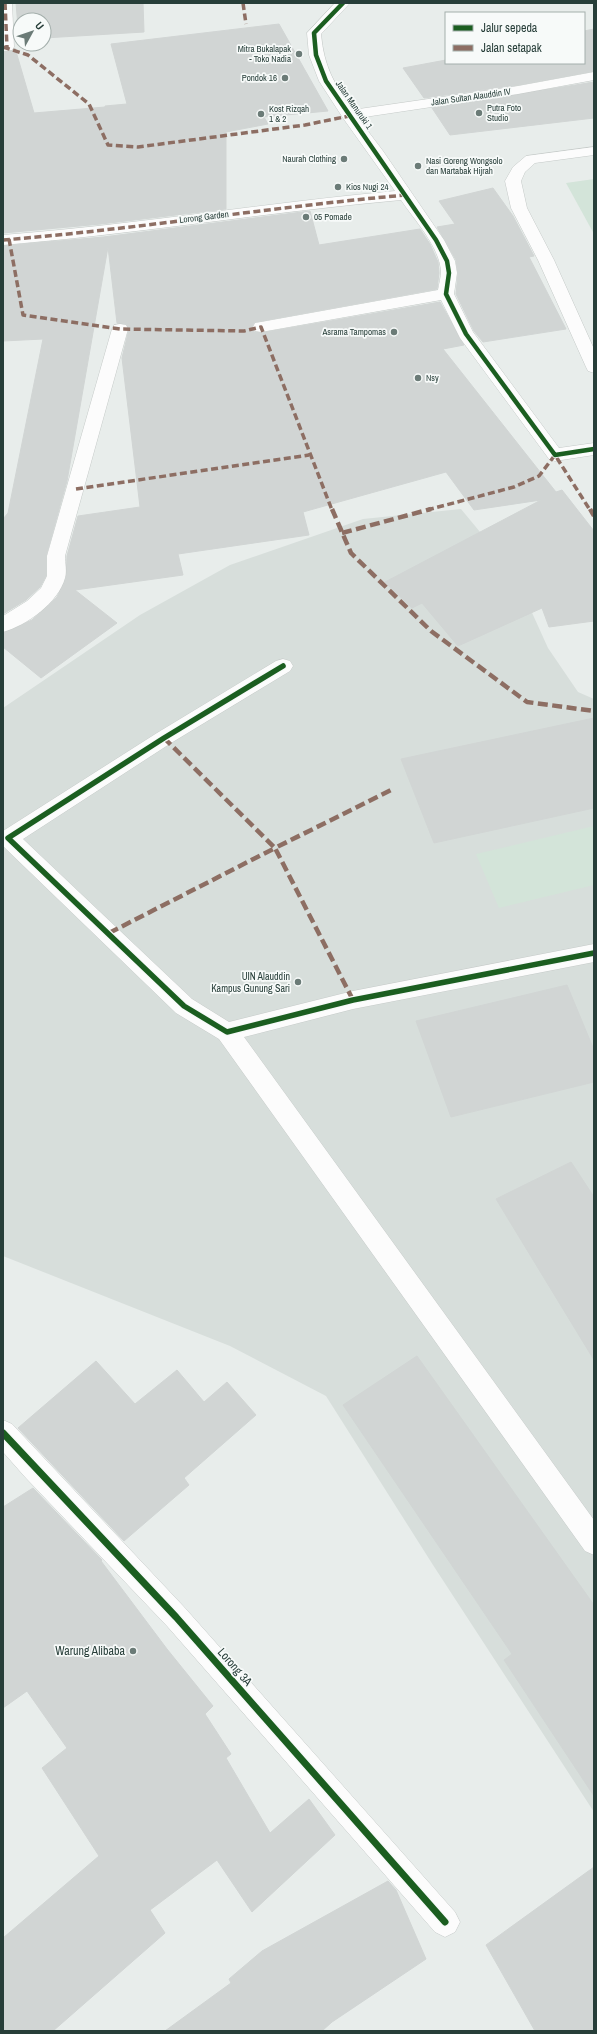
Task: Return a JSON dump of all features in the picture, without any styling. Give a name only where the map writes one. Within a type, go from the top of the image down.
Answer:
[{"type":"street","points":[[3,47],[7,47],[5,3]]},
{"type":"street","name":"Jalan Manuruki 1","points":[[343,3],[338,10],[322,23],[314,34],[316,55],[326,81],[348,115],[378,154],[406,195],[447,261],[449,273],[446,294]]},
{"type":"street","name":"Jalan Sultan Alauddin IV","points":[[348,115],[518,90],[594,76]]},
{"type":"street","points":[[594,151],[531,159],[518,170],[513,181],[519,208],[546,260],[594,367]]},
{"type":"street","name":"Lorong Garden","points":[[3,240],[117,228],[344,200],[406,195]]},
{"type":"street","points":[[261,327],[446,294],[466,334],[556,454],[594,449]]},
{"type":"street","points":[[3,624],[24,612],[46,595],[56,578],[56,556],[120,328]]},
{"type":"street","points":[[283,666],[164,738],[8,838],[184,1006],[227,1032],[594,1542]]},
{"type":"street","points":[[227,1032],[353,1000],[594,953]]},
{"type":"street","name":"Lorong 3A","points":[[3,1432],[34,1468],[176,1617],[445,1922]]},
{"type":"shaded area","name":"UIN Alauddin Kampus Gunung Sari","points":[[461,509],[514,573],[548,648],[578,692],[594,699],[594,1812],[433,1565],[326,1396],[230,1346],[3,1256],[3,708],[140,615],[230,565],[363,519]]},
{"type":"green space","points":[[594,179],[594,234],[566,183]]},
{"type":"green space","points":[[594,826],[594,885],[499,908],[476,854]]},
{"type":"building","points":[[16,3],[143,3],[144,32],[52,38],[52,12],[17,12]]},
{"type":"building","points":[[279,24],[328,111],[264,117],[268,124],[226,132],[226,209],[101,224],[3,233],[3,52],[16,52],[34,113],[127,104],[111,44]]},
{"type":"building","points":[[594,29],[594,71],[518,85],[424,98],[403,68],[445,60],[445,64],[585,64],[585,31]]},
{"type":"building","points":[[594,82],[594,118],[450,135],[432,108]]},
{"type":"building","points":[[493,188],[513,216],[534,256],[529,257],[566,329],[483,342],[474,331],[456,294],[458,273],[456,260],[437,227],[455,224],[439,201]]},
{"type":"building","points":[[310,211],[319,245],[420,229],[430,244],[438,262],[439,273],[437,289],[255,322],[252,326],[254,332],[261,333],[440,302],[464,345],[443,349],[556,492],[562,490],[594,531],[594,621],[549,627],[542,608],[458,646],[422,603],[412,608],[385,582],[541,500],[474,510],[446,472],[303,512],[309,535],[178,554],[183,575],[75,590],[117,623],[41,678],[3,647],[3,633],[32,620],[57,597],[66,578],[67,556],[78,516],[140,507],[122,358],[129,329],[126,324],[117,323],[108,247],[67,481],[46,556],[46,576],[40,587],[26,600],[3,614],[3,519],[8,513],[43,339],[3,341],[3,246],[103,237]]},
{"type":"building","points":[[594,718],[594,808],[434,843],[401,759]]},
{"type":"building","points":[[567,985],[594,1050],[594,1082],[451,1117],[416,1021]]},
{"type":"building","points":[[571,1162],[594,1197],[594,1360],[496,1199]]},
{"type":"building","points":[[417,1356],[594,1605],[594,1796],[504,1660],[512,1654],[343,1405]]},
{"type":"building","points":[[96,1361],[135,1404],[177,1370],[204,1402],[227,1382],[256,1415],[184,1478],[189,1485],[124,1541],[18,1428]]},
{"type":"building","points":[[33,1488],[102,1560],[101,1561],[167,1649],[213,1706],[205,1714],[231,1754],[226,1758],[270,1833],[309,1799],[335,1835],[252,1912],[217,1860],[150,1910],[165,1933],[53,2031],[3,2031],[3,1938],[99,1856],[42,1768],[67,1748],[27,1691],[3,1708],[3,1507]]},
{"type":"building","points":[[594,1867],[594,2031],[535,2031],[486,1945]]},
{"type":"building","points":[[388,1881],[396,1890],[426,1959],[332,2022],[322,2031],[165,2031],[231,1983],[229,1979],[262,1951]]},
{"type":"marked path","points":[[5,3],[7,47]]},
{"type":"marked path","points":[[243,3],[246,24]]},
{"type":"marked path","points":[[3,47],[7,47],[28,55],[89,104],[108,145],[138,147],[305,125],[349,116]]},
{"type":"marked path","points":[[3,240],[104,231],[355,199],[406,195]]},
{"type":"marked path","points":[[9,239],[23,315],[120,329],[244,331],[261,327],[326,496],[351,553],[431,631],[527,702],[594,711]]},
{"type":"marked path","points":[[76,489],[309,455]]},
{"type":"marked path","points":[[342,533],[514,487],[539,476],[555,455],[594,516]]},
{"type":"marked path","points":[[109,933],[275,848],[164,738]]},
{"type":"marked path","points":[[353,1000],[275,848],[391,790]]},
{"type":"cycle path","points":[[343,3],[314,33],[316,55],[326,81],[348,115],[378,154],[436,240],[447,261],[449,273],[446,294],[466,334],[555,455],[594,449]]},
{"type":"cycle path","points":[[283,666],[164,738],[8,838],[184,1006],[227,1032],[353,1000],[594,953]]},
{"type":"cycle path","points":[[3,1433],[34,1468],[176,1617],[445,1922]]},
{"type":"place","name":"Mitra Bukalapak - Toko Nadia","points":[[299,54]]},
{"type":"place","name":"Pondok 16","points":[[285,78]]},
{"type":"place","name":"Putra Foto Studio","points":[[479,113]]},
{"type":"place","name":"Kost Rizqah 1 & 2","points":[[261,114]]},
{"type":"place","name":"Naurah Clothing","points":[[344,159]]},
{"type":"place","name":"Nasi Goreng Wongsolo dan Martabak Hijrah","points":[[418,166]]},
{"type":"place","name":"Kios Nugi 24","points":[[338,187]]},
{"type":"place","name":"05 Pomade","points":[[306,217]]},
{"type":"place","name":"Asrama Tampomas","points":[[394,332]]},
{"type":"place","name":"Nsy","points":[[418,378]]},
{"type":"place","name":"UIN Alauddin Kampus Gunung Sari","points":[[298,982]]},
{"type":"place","name":"Warung Alibaba","points":[[133,1651]]}]
